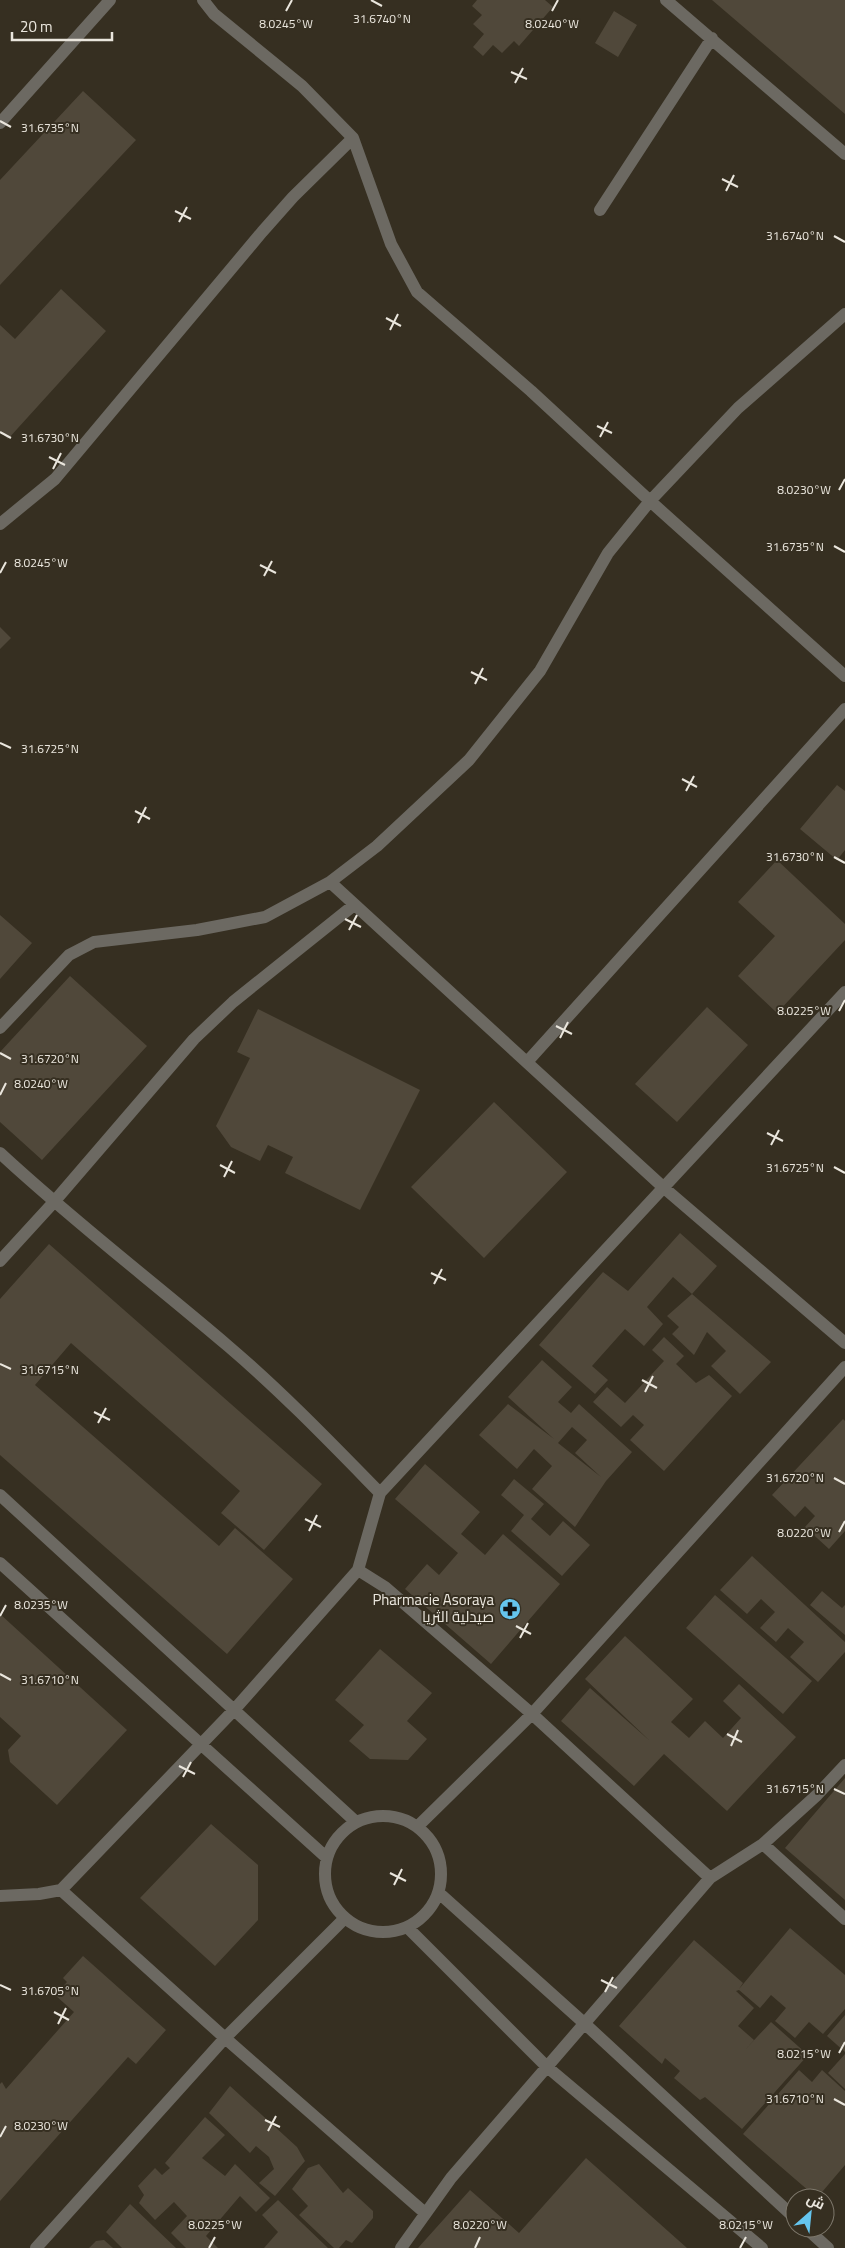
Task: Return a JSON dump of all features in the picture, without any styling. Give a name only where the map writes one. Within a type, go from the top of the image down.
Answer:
[{"type":"street","points":[[0,123],[110,0]]},
{"type":"street","points":[[203,0],[214,14],[302,86],[353,138],[391,244],[417,292],[531,391],[845,676]]},
{"type":"street","points":[[666,0],[845,154]]},
{"type":"street","points":[[600,210],[712,38]]},
{"type":"street","points":[[3,516],[55,480],[292,197],[353,138]]},
{"type":"street","points":[[0,1028],[69,955],[94,942],[197,930],[265,917],[330,882],[377,846],[470,760],[540,670],[608,553],[650,501],[738,408],[845,314]]},
{"type":"street","points":[[528,1062],[845,709]]},
{"type":"street","points":[[330,882],[663,1187],[845,1344]]},
{"type":"street","points":[[0,1261],[53,1203],[194,1039],[233,1002],[354,904]]},
{"type":"street","points":[[0,1896],[39,1894],[60,1890],[234,1710],[358,1570],[380,1493],[845,992]]},
{"type":"street","points":[[0,1153],[53,1203],[229,1347],[320,1430],[380,1493]]},
{"type":"street","points":[[417,1827],[532,1714],[845,1367]]},
{"type":"street","points":[[0,1495],[356,1822]]},
{"type":"street","points":[[0,1563],[327,1858]]},
{"type":"street","points":[[358,1570],[385,1587],[532,1714],[710,1878]]},
{"type":"street","points":[[401,2248],[451,2178],[710,1878],[763,1844],[817,1795],[845,1765]]},
{"type":"street","points":[[387,1816],[403,1819],[417,1827],[431,1840],[439,1857],[442,1875],[439,1893],[432,1907],[422,1919],[408,1928],[392,1932],[375,1933],[359,1928],[344,1919],[332,1904],[325,1885],[324,1866],[330,1847],[343,1831],[356,1822],[371,1817],[387,1816]]},
{"type":"street","points":[[763,1844],[845,1919]]},
{"type":"street","points":[[60,1890],[425,2213]]},
{"type":"street","points":[[439,1893],[584,2023],[785,2209]]},
{"type":"street","points":[[36,2248],[225,2038],[344,1919]]},
{"type":"street","points":[[408,1928],[546,2066],[762,2248]]},
{"type":"street","points":[[817,2238],[828,2248]]},
{"type":"building","points":[[477,0],[545,0],[553,7],[519,46],[514,41],[502,53],[493,45],[483,56],[473,47],[484,34],[473,24],[482,15],[472,6]]},
{"type":"building","points":[[712,0],[845,0],[845,114]]},
{"type":"building","points":[[614,11],[637,25],[618,57],[595,43]]},
{"type":"building","points":[[83,91],[136,140],[0,285],[0,180]]},
{"type":"building","points":[[61,289],[106,331],[8,439],[0,431],[0,325],[15,339]]},
{"type":"building","points":[[0,627],[11,638],[0,649]]},
{"type":"building","points":[[837,785],[845,791],[845,850],[837,860],[800,829]]},
{"type":"building","points":[[777,860],[845,924],[845,940],[777,1013],[738,976],[775,936],[738,902]]},
{"type":"building","points":[[0,915],[32,943],[0,979]]},
{"type":"building","points":[[70,976],[147,1046],[42,1160],[0,1122],[0,1052]]},
{"type":"building","points":[[707,1007],[748,1045],[677,1122],[635,1084]]},
{"type":"building","points":[[258,1009],[420,1090],[360,1210],[285,1173],[293,1157],[268,1145],[260,1161],[231,1147],[216,1126],[250,1058],[237,1052]]},
{"type":"building","points":[[494,1102],[567,1172],[484,1258],[411,1187]]},
{"type":"building","points":[[680,1233],[717,1266],[692,1294],[673,1277],[647,1307],[663,1324],[644,1346],[625,1329],[592,1366],[608,1380],[595,1394],[539,1345],[603,1272],[628,1291]]},
{"type":"building","points":[[49,1244],[322,1484],[264,1550],[221,1513],[240,1491],[71,1343],[35,1385],[219,1546],[235,1528],[293,1579],[227,1654],[0,1455],[0,1299]]},
{"type":"building","points":[[692,1294],[771,1362],[740,1394],[711,1366],[726,1351],[707,1332],[694,1355],[672,1334],[679,1327],[667,1316]]},
{"type":"building","points":[[664,1337],[684,1356],[676,1364],[696,1383],[709,1375],[732,1396],[664,1471],[630,1440],[644,1425],[633,1415],[621,1427],[593,1402],[607,1387],[625,1403],[664,1361],[652,1350]]},
{"type":"building","points":[[542,1360],[572,1387],[558,1402],[571,1413],[579,1404],[632,1452],[606,1481],[575,1527],[532,1489],[552,1466],[534,1449],[517,1469],[479,1435],[508,1404],[554,1439],[508,1397]],"holes":[[[572,1427],[587,1440],[575,1453],[601,1477],[558,1443]]]},
{"type":"building","points":[[843,1419],[845,1421],[845,1531],[829,1549],[805,1527],[815,1516],[805,1506],[795,1517],[772,1495]]},
{"type":"building","points":[[425,1464],[480,1512],[461,1534],[485,1555],[503,1534],[560,1584],[491,1664],[405,1589],[427,1564],[439,1575],[458,1553],[395,1499]]},
{"type":"building","points":[[514,1479],[544,1504],[531,1519],[550,1536],[563,1521],[590,1545],[562,1576],[511,1531],[524,1515],[501,1495]]},
{"type":"building","points":[[752,1556],[845,1642],[845,1652],[818,1682],[790,1657],[804,1642],[788,1628],[776,1642],[760,1628],[775,1612],[761,1599],[747,1614],[720,1590]]},
{"type":"building","points":[[822,1591],[842,1608],[845,1605],[845,1635],[810,1605]]},
{"type":"building","points":[[715,1595],[812,1681],[783,1714],[686,1628]]},
{"type":"building","points":[[0,1614],[127,1730],[57,1805],[10,1762],[8,1750],[21,1736],[0,1717]]},
{"type":"building","points":[[625,1636],[693,1699],[671,1722],[689,1738],[705,1721],[723,1738],[741,1718],[723,1701],[739,1684],[796,1737],[727,1811],[664,1754],[634,1786],[561,1721],[590,1688],[650,1741],[585,1679]]},
{"type":"building","points":[[380,1649],[432,1693],[407,1721],[427,1739],[408,1760],[370,1759],[349,1741],[364,1725],[335,1700]]},
{"type":"building","points":[[845,1778],[845,1900],[785,1848]]},
{"type":"building","points":[[211,1824],[258,1865],[258,1920],[215,1966],[140,1898]]},
{"type":"building","points":[[790,1928],[845,1975],[845,2009],[823,2034],[809,2022],[795,2038],[775,2021],[786,2008],[771,1995],[760,2008],[739,1990],[736,1991],[754,2008],[738,2026],[754,2040],[743,2052],[771,2022],[808,2055],[742,2129],[705,2097],[700,2100],[674,2078],[680,2071],[665,2058],[662,2064],[619,2026],[694,1940],[743,1983],[739,1989]]},
{"type":"building","points":[[83,1956],[166,2030],[136,2064],[128,2057],[0,2201],[0,2084],[2,2082],[6,2089],[74,2012],[55,1995],[67,1982],[63,1978]]},
{"type":"building","points":[[845,2015],[845,2052],[827,2036]]},
{"type":"building","points":[[845,2054],[845,2089],[828,2073]]},
{"type":"building","points":[[799,2070],[812,2082],[822,2070],[845,2091],[845,2165],[825,2188],[805,2188],[743,2134]]},
{"type":"building","points":[[230,2086],[297,2147],[305,2161],[275,2196],[259,2183],[274,2169],[269,2157],[256,2146],[250,2153],[209,2113]]},
{"type":"building","points":[[205,2117],[225,2135],[202,2158],[225,2176],[235,2164],[270,2198],[256,2212],[240,2196],[206,2236],[218,2248],[186,2248],[171,2233],[187,2216],[174,2202],[155,2220],[139,2203],[144,2195],[138,2186],[155,2168],[162,2175],[170,2168],[165,2163]]},
{"type":"building","points":[[586,2158],[687,2248],[418,2248],[470,2190],[519,2233]]},
{"type":"building","points":[[319,2164],[343,2193],[348,2188],[373,2211],[373,2218],[352,2243],[346,2240],[339,2248],[334,2248],[299,2215],[308,2206],[292,2189],[308,2168]]},
{"type":"building","points":[[278,2200],[328,2248],[264,2248],[278,2232],[262,2215]]},
{"type":"building","points":[[130,2204],[176,2248],[122,2248],[106,2232]]},
{"type":"building","points":[[104,2240],[113,2248],[89,2248],[96,2241]]},
{"type":"place","name":"Pharmacie Asoraya صيدلية الثريا","points":[[510,1609]]}]
